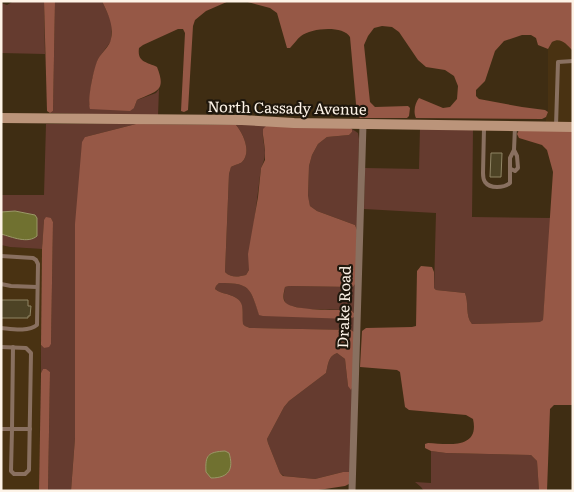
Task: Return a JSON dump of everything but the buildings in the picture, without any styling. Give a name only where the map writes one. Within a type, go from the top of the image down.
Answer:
[{"type":"main road","name":"North Cassady Avenue","points":[[1,118],[242,120],[573,127]]},
{"type":"street","name":"Drake Road","points":[[352,491],[363,124]]},
{"type":"lane","points":[[556,126],[558,62],[573,62]]},
{"type":"lane","points":[[484,125],[483,173],[484,180],[491,186],[506,186],[510,183],[510,158],[514,150],[515,126]]},
{"type":"lane","points":[[510,169],[515,171],[518,168],[517,156],[514,150]]},
{"type":"lane","points":[[1,256],[33,258],[38,264],[36,325],[30,329],[1,328]]},
{"type":"lane","points":[[1,284],[37,287]]},
{"type":"lane","points":[[4,290],[11,286]]},
{"type":"lane","points":[[1,347],[13,347],[26,348],[31,353],[29,470],[25,474],[14,474],[11,471],[13,347]]},
{"type":"lane","points":[[1,429],[30,429]]},
{"type":"shaded area","points":[[14,1],[44,1],[45,54],[1,53],[1,3],[7,5]]},
{"type":"shaded area","points":[[44,1],[55,1],[53,111],[50,113],[47,111]]},
{"type":"shaded area","points":[[55,1],[102,1],[112,23],[111,41],[98,59],[92,80],[89,105],[134,108],[137,100],[156,93],[159,89],[158,116],[50,113],[53,111]]},
{"type":"shaded area","points":[[102,1],[229,1],[206,11],[195,20],[193,26],[188,110],[181,111],[185,33],[183,29],[178,29],[139,48],[141,59],[157,67],[161,81],[158,90],[137,100],[134,108],[130,111],[90,109],[90,91],[95,69],[98,59],[109,44],[112,34],[110,20]]},
{"type":"shaded area","points":[[244,1],[573,1],[573,51],[558,40],[552,42],[548,49],[538,45],[536,38],[531,35],[522,35],[504,41],[495,51],[485,81],[476,90],[476,96],[479,99],[545,110],[548,112],[546,117],[542,119],[416,118],[415,108],[419,98],[443,108],[450,107],[457,99],[458,86],[454,76],[445,70],[426,67],[418,60],[399,32],[392,27],[382,26],[374,28],[364,45],[370,102],[375,107],[408,106],[410,108],[409,116],[407,118],[360,118],[357,115],[350,37],[346,33],[334,29],[312,31],[301,36],[290,48],[287,48],[277,13],[270,8]]},
{"type":"shaded area","points":[[556,39],[564,41],[573,51],[573,131],[546,131],[548,112],[548,49]]},
{"type":"shaded area","points":[[46,124],[136,124],[85,137],[75,438],[71,491],[48,491],[50,372],[43,369],[41,373],[41,345],[44,348],[51,344],[53,222],[51,218],[44,220],[42,249],[1,245],[1,195],[44,195]]},
{"type":"shaded area","points":[[136,124],[236,125],[239,128],[244,138],[246,153],[242,162],[231,167],[229,174],[225,272],[235,276],[246,275],[249,270],[248,254],[261,168],[265,160],[263,129],[267,125],[349,127],[352,129],[349,135],[327,137],[318,144],[309,166],[308,196],[310,206],[317,211],[355,225],[357,230],[356,283],[353,287],[289,286],[285,287],[283,297],[285,302],[296,307],[351,310],[354,313],[354,317],[350,319],[263,316],[259,315],[251,293],[247,288],[237,284],[219,283],[215,289],[240,301],[243,308],[243,324],[250,328],[351,330],[354,332],[353,386],[351,390],[348,386],[345,359],[337,353],[334,354],[330,359],[326,373],[289,401],[284,407],[267,439],[280,473],[283,476],[315,479],[349,472],[349,484],[312,491],[71,491],[75,438],[75,224],[82,142],[85,137]]},
{"type":"shaded area","points":[[236,125],[267,125],[263,132],[265,155],[261,168],[249,270],[246,275],[237,277],[225,272],[229,174],[231,167],[242,162],[246,153],[244,138]]},
{"type":"shaded area","points":[[420,128],[473,129],[472,217],[551,218],[543,320],[541,322],[472,324],[465,293],[436,290],[434,288],[436,213],[364,209],[365,168],[419,169]]},
{"type":"shaded area","points":[[352,129],[358,133],[359,139],[357,230],[355,225],[317,211],[310,206],[308,197],[309,166],[318,144],[327,137],[349,135]]},
{"type":"shaded area","points":[[519,130],[573,131],[573,405],[554,405],[550,409],[547,491],[539,491],[537,461],[531,455],[446,453],[431,451],[425,448],[425,444],[428,443],[452,444],[467,440],[472,436],[474,429],[473,419],[466,415],[409,410],[405,407],[400,372],[397,370],[360,367],[362,331],[366,328],[416,326],[417,271],[421,266],[432,267],[434,272],[434,288],[436,290],[465,293],[472,324],[540,322],[543,320],[553,172],[547,150],[542,145],[519,138],[517,134]]},
{"type":"shaded area","points":[[15,211],[35,215],[37,218],[37,236],[25,240],[1,234],[1,212]]},
{"type":"shaded area","points":[[46,217],[51,218],[53,222],[51,344],[49,347],[44,348],[41,345],[42,249],[44,220]]},
{"type":"shaded area","points":[[1,245],[42,249],[39,491],[1,491]]},
{"type":"shaded area","points":[[219,283],[237,284],[247,288],[251,292],[259,314],[354,317],[354,332],[351,330],[250,328],[243,324],[243,309],[240,302],[233,296],[215,289]]},
{"type":"shaded area","points":[[356,283],[354,313],[351,310],[305,309],[285,303],[285,287],[353,287]]},
{"type":"shaded area","points":[[337,353],[345,359],[348,386],[353,386],[350,478],[348,472],[315,479],[284,476],[280,473],[267,439],[284,407],[289,401],[326,373],[330,359]]},
{"type":"shaded area","points":[[43,369],[50,372],[48,491],[39,491],[41,373]]},
{"type":"shaded area","points":[[225,451],[229,453],[231,464],[229,472],[217,478],[211,478],[206,472],[207,458],[215,452]]},
{"type":"shaded area","points":[[431,451],[531,455],[537,461],[539,491],[424,491],[415,482],[431,483]]}]
